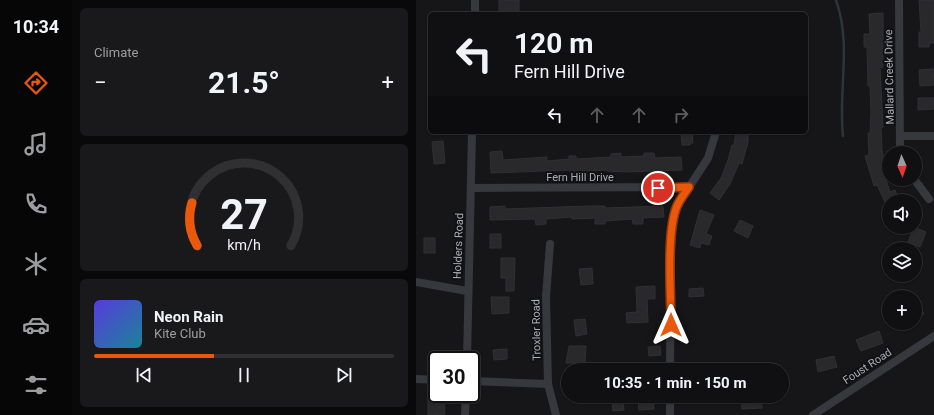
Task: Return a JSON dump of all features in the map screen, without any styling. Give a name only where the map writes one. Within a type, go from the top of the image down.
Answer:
[{"type":"street","points":[[475,0],[475,12]]},
{"type":"street","name":"Mallard Creek Drive","points":[[899,0],[900,146]]},
{"type":"street","name":"Holders Road","points":[[466,351],[472,134]]},
{"type":"street","points":[[670,363],[671,251],[673,223],[677,206],[708,158],[715,134]]},
{"type":"street","points":[[901,136],[934,136]]},
{"type":"street","points":[[919,186],[929,199]]},
{"type":"street","name":"Fern Hill Drive","points":[[471,188],[689,187]]},
{"type":"street","name":"Troxler Road","points":[[550,244],[546,297],[548,384],[556,415]]},
{"type":"street","points":[[416,282],[467,291]]},
{"type":"street","name":"Foust Road","points":[[813,415],[934,336]]},
{"type":"street","points":[[416,378],[428,379]]},
{"type":"street","points":[[480,381],[548,384]]},
{"type":"street","points":[[465,415],[466,403]]},
{"type":"street","points":[[670,403],[670,415]]},
{"type":"building","points":[[499,0],[519,0],[519,12],[499,12]]},
{"type":"building","points":[[919,0],[934,0],[934,43],[929,43],[929,47],[919,47],[919,32],[921,32]]},
{"type":"building","points":[[883,13],[883,67],[880,67],[883,127],[881,127],[882,186],[888,186],[890,192],[895,190],[896,194],[882,194],[882,196],[877,185],[874,186],[865,156],[869,155],[868,133],[870,133],[871,112],[870,86],[868,86],[867,47],[864,47],[864,34],[870,34],[869,14]]},
{"type":"building","points":[[933,69],[934,85],[920,86],[919,70]]},
{"type":"building","points":[[918,98],[934,98],[934,109],[918,110]]},
{"type":"building","points":[[681,134],[692,134],[693,143],[690,143],[690,145],[682,145]]},
{"type":"building","points":[[736,134],[748,134],[748,142],[742,164],[739,163],[730,184],[719,200],[710,193],[721,178],[732,145],[734,145]]},
{"type":"building","points":[[443,141],[445,163],[434,164],[432,142]]},
{"type":"building","points":[[502,151],[503,160],[547,157],[547,161],[569,159],[569,156],[576,156],[576,159],[611,157],[611,154],[621,153],[621,157],[644,156],[644,153],[654,153],[655,158],[681,157],[682,170],[626,172],[607,170],[570,172],[570,170],[491,173],[490,152]]},
{"type":"building","points":[[505,206],[505,209],[588,206],[605,206],[605,208],[663,206],[664,217],[643,218],[643,224],[633,224],[632,219],[605,221],[605,224],[595,224],[595,218],[572,219],[572,217],[546,219],[546,224],[536,225],[535,219],[490,220],[490,207]]},
{"type":"building","points":[[700,210],[714,215],[706,234],[712,236],[709,245],[701,243],[700,248],[690,245]]},
{"type":"building","points":[[740,220],[753,226],[748,238],[734,231]]},
{"type":"building","points":[[922,230],[926,232],[922,242],[908,242],[911,234],[922,234]]},
{"type":"building","points":[[490,234],[501,234],[501,248],[490,248]]},
{"type":"building","points":[[424,238],[435,238],[435,253],[424,253]]},
{"type":"building","points":[[501,258],[515,258],[514,291],[506,291],[506,278],[501,278]]},
{"type":"building","points":[[592,268],[593,284],[581,285],[579,269]]},
{"type":"building","points":[[655,286],[655,299],[647,299],[648,322],[627,323],[626,313],[637,312],[636,287]]},
{"type":"building","points":[[703,288],[704,296],[689,297],[689,289]]},
{"type":"building","points":[[491,297],[509,297],[509,313],[492,314]]},
{"type":"building","points":[[585,319],[587,334],[576,336],[574,320]]},
{"type":"building","points":[[879,331],[883,343],[861,351],[856,340]]},
{"type":"building","points":[[569,346],[586,346],[585,363],[566,363]]},
{"type":"building","points":[[660,346],[661,355],[649,356],[648,347]]},
{"type":"building","points":[[507,349],[507,359],[494,360],[493,350]]},
{"type":"building","points":[[834,356],[837,367],[818,372],[816,360]]},
{"type":"building","points":[[428,403],[444,403],[445,414],[428,415]]},
{"type":"building","points":[[612,403],[623,403],[624,410],[613,411]]},
{"type":"building","points":[[638,403],[654,403],[654,409],[639,410]]},
{"type":"building","points":[[742,403],[762,403],[762,408],[742,409]]},
{"type":"waterway","points":[[836,0],[841,17],[844,51],[842,102],[843,136]]},
{"type":"route","points":[[658,188],[689,187],[677,206],[673,223],[671,251],[671,325]]}]
